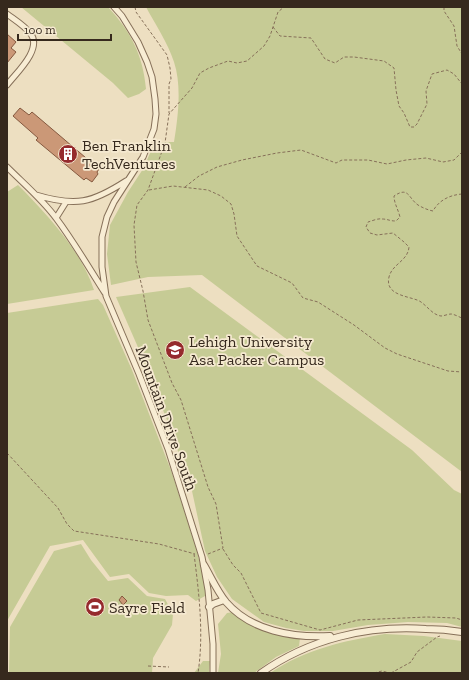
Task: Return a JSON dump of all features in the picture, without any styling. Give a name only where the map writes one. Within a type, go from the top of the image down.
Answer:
[{"type":"street","name":"Mountain Drive South","points":[[114,7],[122,16],[138,42],[152,77],[156,99],[156,114],[154,129],[143,157],[114,202],[107,218],[102,237],[102,267],[106,296],[139,374],[168,449],[202,557],[208,590],[213,644],[213,673]]},
{"type":"street","points":[[7,14],[32,35],[34,46],[29,57],[7,85]]},
{"type":"street","points":[[7,168],[35,194],[56,218],[106,296]]},
{"type":"street","name":"Mountain Drive South","points":[[35,194],[66,202],[76,202],[99,197],[129,179]]},
{"type":"street","points":[[56,218],[66,202]]},
{"type":"street","points":[[204,565],[224,600],[230,607],[246,619],[277,632],[311,637],[337,636],[378,630],[411,628],[462,632]]},
{"type":"street","points":[[209,607],[212,604],[224,600]]},
{"type":"street","points":[[261,673],[282,658],[337,636]]},
{"type":"path","points":[[135,7],[136,12],[167,55],[171,79],[168,84],[169,114],[165,143],[148,190],[137,205],[134,225],[136,262],[148,320],[172,383],[181,400],[208,487],[216,504],[222,548],[233,565],[241,573],[261,613],[320,630],[358,620],[427,617],[456,618],[462,620]]},
{"type":"path","points":[[169,114],[192,88],[200,73],[228,61],[236,63],[247,61],[264,46],[270,36],[272,26],[278,12],[284,7]]},
{"type":"path","points":[[444,7],[444,11],[454,26],[456,46],[462,54]]},
{"type":"path","points":[[272,26],[280,36],[311,38],[326,59],[335,63],[344,57],[384,61],[394,68],[396,90],[400,106],[410,127],[414,127],[417,124],[427,104],[426,91],[432,74],[447,70],[454,74],[462,84]]},
{"type":"path","points":[[184,187],[199,176],[217,167],[242,160],[295,150],[301,150],[336,163],[342,160],[368,160],[387,164],[426,158],[443,162],[454,160],[462,152]]},
{"type":"path","points":[[148,190],[168,186],[184,187],[208,190],[221,196],[231,204],[234,214],[236,236],[257,266],[292,283],[303,298],[318,302],[354,325],[384,348],[397,354],[448,371],[462,372]]},
{"type":"path","points":[[462,194],[449,196],[433,211],[426,210],[416,204],[411,196],[406,192],[400,192],[394,196],[394,202],[398,208],[400,217],[396,221],[389,221],[382,218],[368,222],[366,227],[370,233],[377,235],[393,233],[409,247],[408,253],[391,271],[388,278],[389,286],[395,292],[402,297],[420,301],[433,313],[441,316],[452,314],[462,318]]},
{"type":"path","points":[[7,453],[58,508],[67,524],[74,531],[159,544],[202,557],[222,548]]},
{"type":"path","points":[[194,554],[200,602],[200,660],[198,673]]},
{"type":"path","points":[[374,673],[382,671],[391,673],[411,662],[417,652],[437,637],[443,635]]},
{"type":"path","points":[[148,666],[169,667]]},
{"type":"green space","points":[[21,7],[108,7],[129,35],[139,55],[146,89],[139,94],[128,98],[113,83]]},
{"type":"green space","points":[[146,7],[462,7],[462,472],[202,275],[148,277],[111,285],[107,254],[110,225],[128,192],[143,169],[155,142],[174,142],[177,122],[179,91],[174,62],[165,41]]},
{"type":"green space","points":[[18,185],[40,208],[72,247],[94,290],[7,304],[7,192]]},
{"type":"green space","points":[[190,287],[412,450],[454,490],[462,494],[462,627],[447,623],[408,622],[368,625],[333,631],[304,631],[264,622],[232,599],[217,577],[205,551],[192,491],[167,420],[116,297]]},
{"type":"green space","points":[[98,299],[103,305],[132,370],[172,473],[197,551],[206,590],[205,596],[196,601],[188,595],[166,596],[149,593],[129,574],[110,577],[83,540],[50,546],[7,621],[7,313]]},
{"type":"green space","name":"Sayre Field","points":[[81,544],[91,560],[108,581],[128,578],[147,596],[165,599],[173,614],[172,625],[153,658],[152,673],[9,673],[10,627],[54,551]]},
{"type":"green space","points":[[234,612],[252,626],[278,635],[300,638],[299,646],[276,657],[254,673],[218,673],[221,654],[218,624],[227,613]]},
{"type":"green space","points":[[385,634],[424,636],[462,641],[462,673],[270,673],[297,658],[325,647]]},
{"type":"green space","points":[[203,661],[210,661],[209,673],[194,673]]},
{"type":"building","points":[[7,34],[16,42],[11,48],[16,52],[7,63]]},
{"type":"building","name":"Ben Franklin TechVentures","points":[[20,108],[29,115],[32,112],[99,169],[97,172],[98,174],[92,182],[86,178],[84,180],[36,140],[38,138],[13,116]]},
{"type":"building","points":[[122,596],[127,601],[123,605],[119,600]]},
{"type":"place","name":"Ben Franklin TechVentures","points":[[68,154]]},
{"type":"place","name":"Lehigh University Asa Packer Campus","points":[[175,350]]},
{"type":"place","name":"Sayre Field","points":[[95,607]]}]
